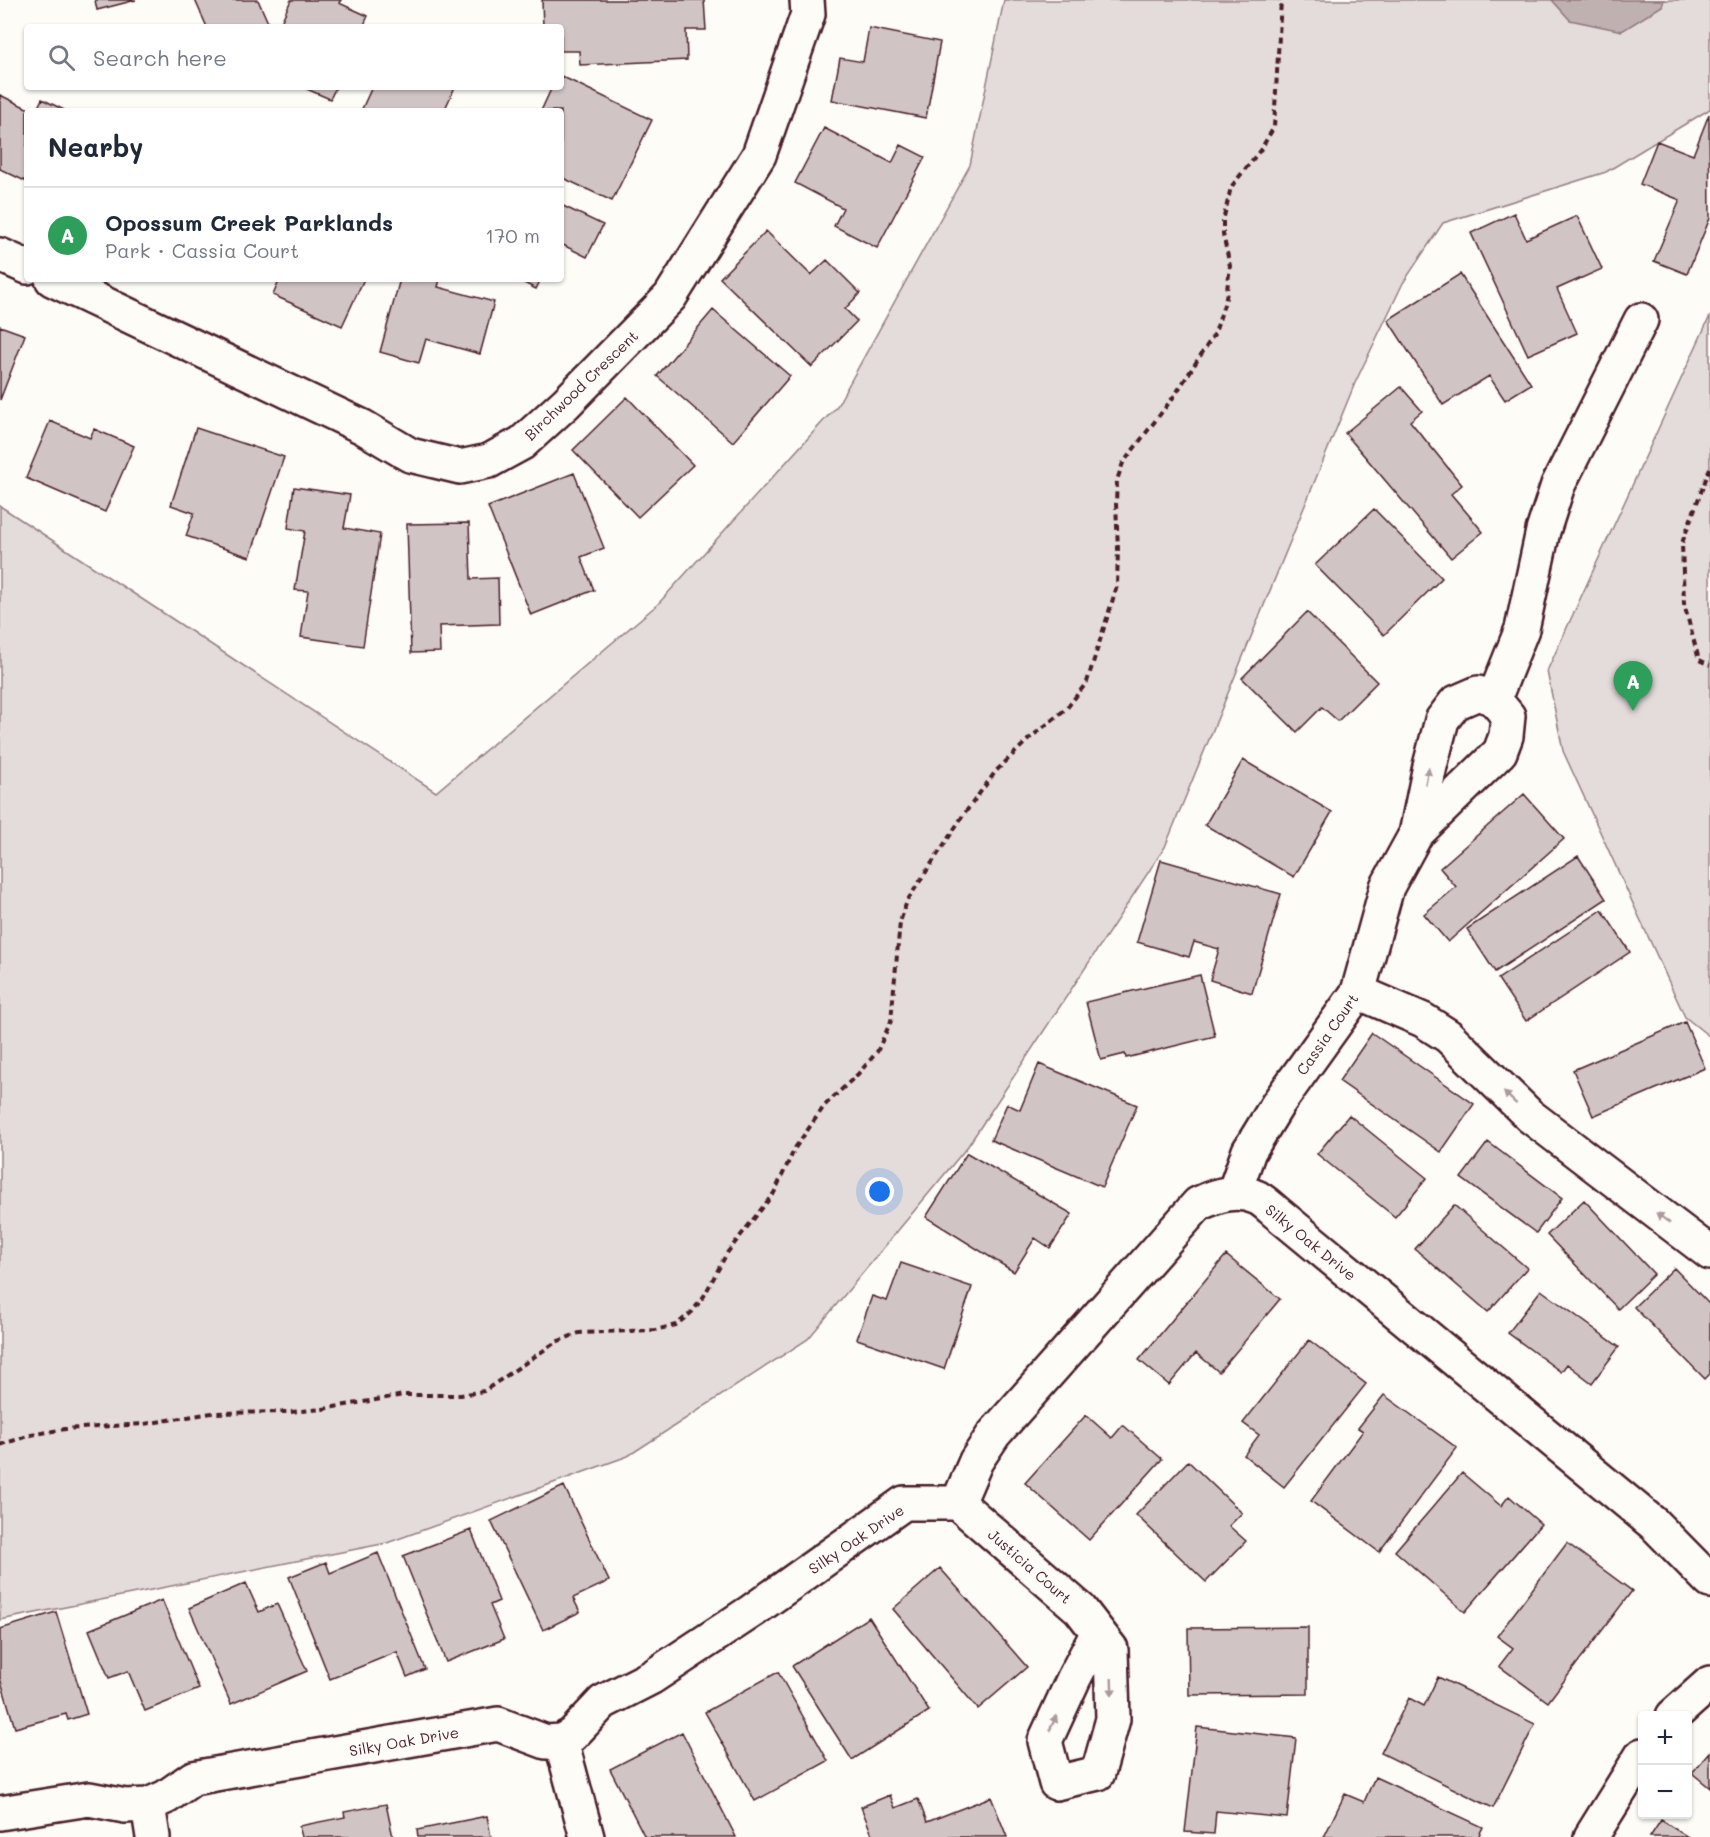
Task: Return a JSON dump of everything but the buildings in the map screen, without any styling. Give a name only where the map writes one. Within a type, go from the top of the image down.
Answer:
[{"type":"street","name":"Birchwood Crescent","points":[[58,282],[363,427],[410,455],[460,467],[489,461],[522,443],[566,403],[670,297],[759,155],[808,14],[807,0]]},
{"type":"street","points":[[0,255],[24,266]]},
{"type":"street","points":[[1494,699],[1522,629],[1543,531],[1558,485],[1641,320]]},
{"type":"street","name":"Cassia Court","points":[[1234,1193],[1249,1151],[1279,1102],[1358,992],[1387,887],[1416,834],[1500,752],[1506,736],[1508,716],[1494,699],[1478,693],[1455,703],[1442,720],[1416,834]]},
{"type":"street","points":[[1358,992],[1423,1020],[1448,1036],[1530,1116],[1710,1253]]},
{"type":"street","points":[[958,1503],[976,1461],[994,1434],[1198,1204],[1218,1195],[1234,1193]]},
{"type":"street","name":"Silky Oak Drive","points":[[1234,1193],[1258,1198],[1277,1213],[1654,1524],[1710,1581]]},
{"type":"street","name":"Silky Oak Drive","points":[[0,1813],[89,1799],[125,1806],[148,1805],[166,1797],[193,1778],[498,1724],[546,1742],[561,1741],[572,1735],[603,1702],[652,1677],[692,1651],[904,1503],[958,1503]]},
{"type":"street","name":"Justicia Court","points":[[958,1503],[1080,1608],[1098,1632]]},
{"type":"street","points":[[1679,1711],[1710,1683]]},
{"type":"street","points":[[561,1741],[587,1837]]},
{"type":"street","points":[[1591,1837],[1638,1761]]},
{"type":"street","points":[[148,1805],[153,1837]]},
{"type":"path","points":[[0,1445],[31,1435],[65,1429],[144,1424],[212,1413],[290,1412],[323,1409],[404,1395],[461,1395],[484,1391],[556,1342],[579,1333],[655,1330],[676,1325],[692,1312],[704,1296],[727,1253],[774,1193],[795,1148],[825,1105],[858,1074],[877,1052],[891,1021],[900,922],[907,901],[962,817],[996,771],[1030,738],[1067,708],[1087,682],[1117,586],[1116,492],[1117,480],[1123,463],[1175,395],[1215,333],[1226,298],[1230,266],[1223,234],[1223,221],[1231,187],[1261,149],[1274,127],[1281,0]]},
{"type":"path","points":[[1710,468],[1682,543],[1684,604],[1699,660],[1710,665]]},
{"type":"shaded area","points":[[1004,0],[1710,0],[1710,109],[1606,172],[1443,223],[1403,283],[1355,383],[1165,847],[968,1146],[808,1339],[628,1456],[387,1543],[0,1620],[0,506],[436,792],[658,604],[837,406],[970,165]]},
{"type":"shaded area","points":[[1552,0],[1664,0],[1662,6],[1622,31],[1570,20]]},
{"type":"shaded area","points":[[1710,316],[1710,1037],[1685,1017],[1563,751],[1547,671]]},
{"type":"place","name":"Opossum Creek Parklands","points":[[1633,711]]}]
